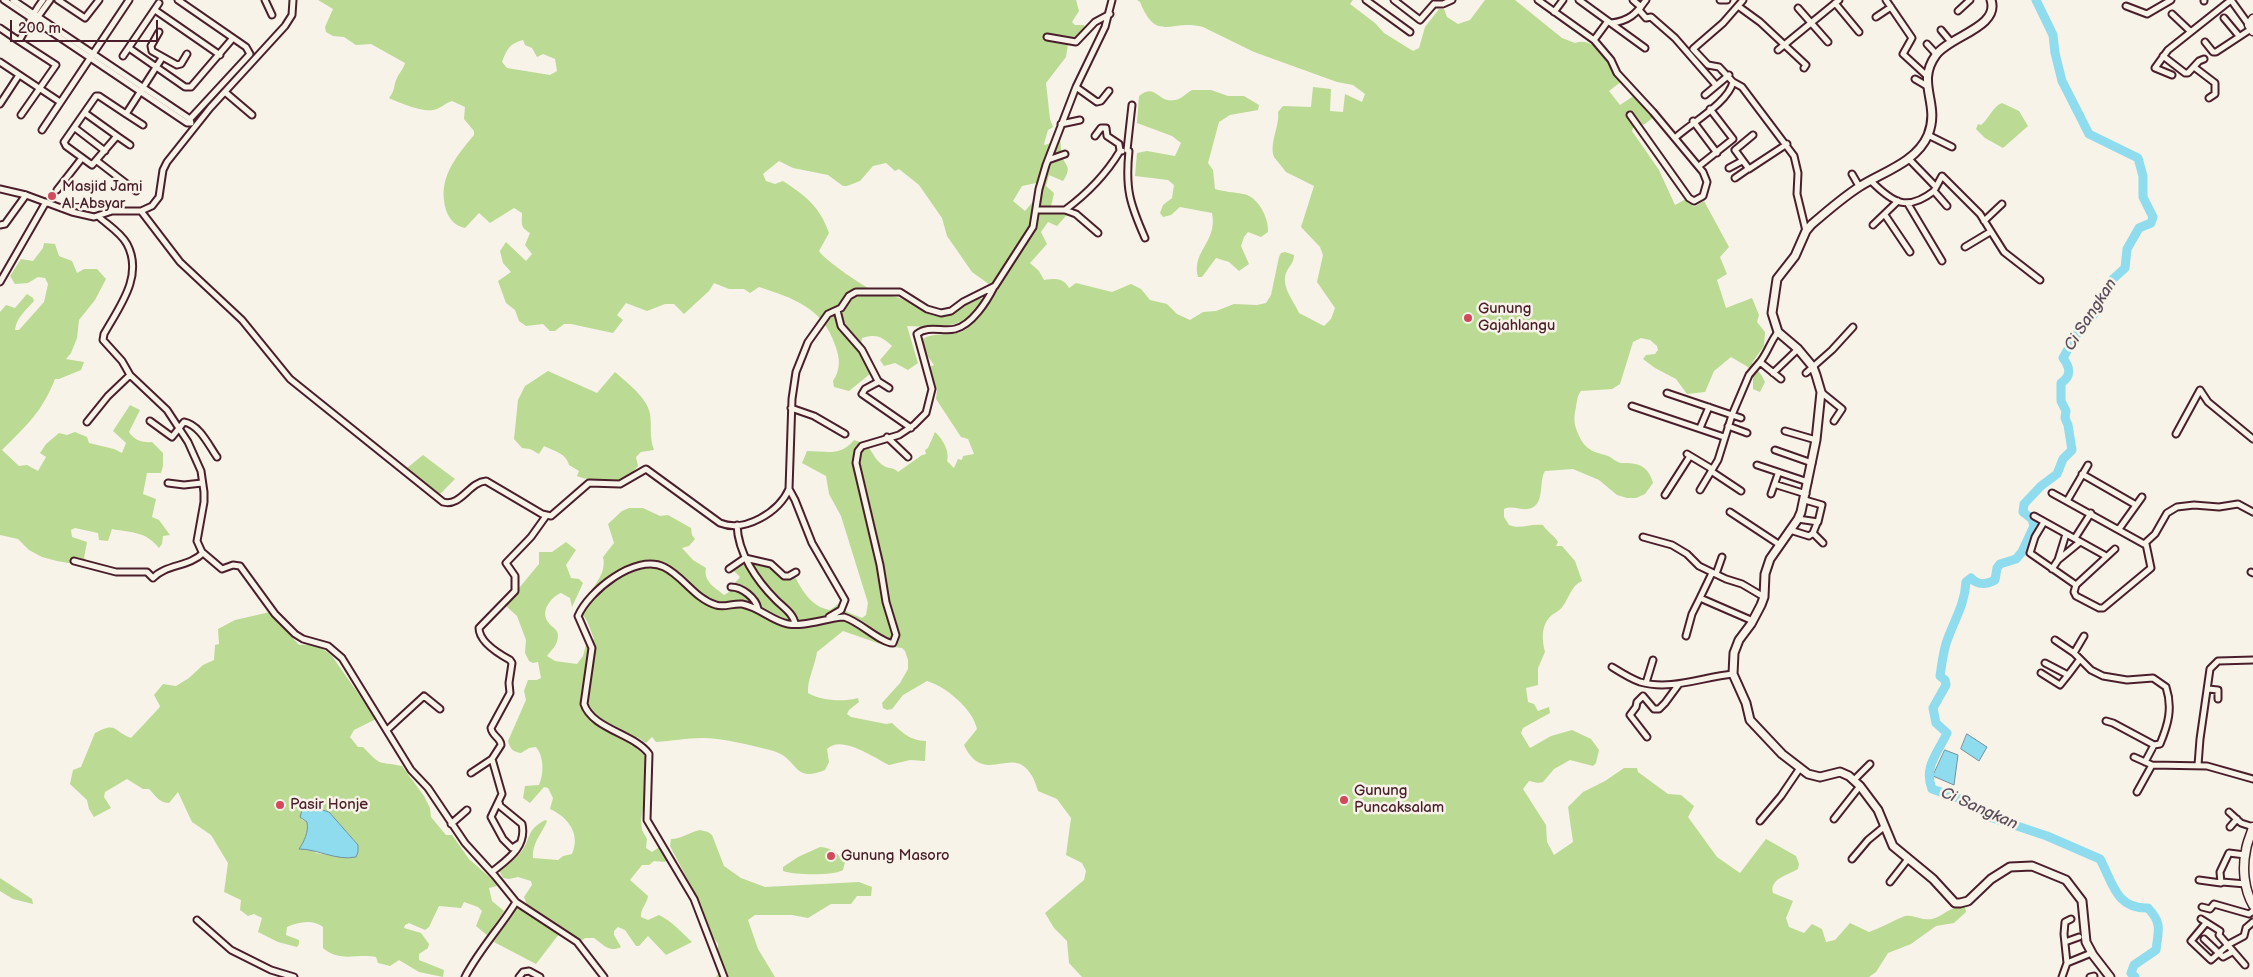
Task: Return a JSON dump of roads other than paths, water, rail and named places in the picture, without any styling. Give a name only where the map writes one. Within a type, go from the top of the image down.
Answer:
[{"type":"main road","points":[[2253,818],[2253,827],[2245,855],[2246,884],[2248,896],[2253,905]]},
{"type":"street","points":[[4,0],[34,17]]},
{"type":"street","points":[[13,0],[34,17],[142,89],[187,123],[190,123],[190,119],[250,54],[246,47],[178,0]]},
{"type":"street","points":[[19,41],[43,0]]},
{"type":"street","points":[[34,17],[50,0]]},
{"type":"street","points":[[58,0],[85,18],[99,0]]},
{"type":"street","points":[[42,130],[129,0]]},
{"type":"street","points":[[265,0],[272,15]]},
{"type":"street","points":[[99,217],[112,211],[141,211],[152,206],[159,197],[163,170],[167,162],[225,92],[286,26],[292,15],[292,0]]},
{"type":"street","points":[[724,977],[694,899],[647,820],[649,754],[638,743],[606,726],[586,711],[584,704],[592,648],[578,616],[581,609],[597,591],[620,573],[644,564],[663,566],[712,603],[722,606],[741,604],[758,609],[782,622],[795,624],[844,617],[861,624],[885,642],[894,643],[896,640],[856,463],[858,451],[862,446],[887,437],[899,435],[911,428],[926,413],[932,389],[917,334],[922,330],[928,329],[954,330],[967,324],[1028,236],[1036,210],[1040,182],[1076,86],[1110,14],[1112,0]]},
{"type":"street","points":[[1366,0],[1410,32]]},
{"type":"street","points":[[1394,0],[1420,19],[1434,4]]},
{"type":"street","points":[[1429,0],[1434,4],[1443,4],[1452,0]]},
{"type":"street","points":[[1538,0],[1594,40],[1611,60],[1617,73],[1675,138],[1706,177],[1707,182],[1703,196],[1694,201],[1686,194],[1630,115]]},
{"type":"street","points":[[1554,12],[1563,0]]},
{"type":"street","points":[[1579,0],[1645,48]]},
{"type":"street","points":[[1633,0],[1646,18],[1651,17],[1675,38],[1716,85]]},
{"type":"street","points":[[1594,40],[1610,22],[1628,19],[1640,9],[1646,0]]},
{"type":"street","points":[[1720,0],[1727,0]]},
{"type":"street","points":[[1743,0],[1723,23],[1693,49],[1708,65],[1717,66],[1729,75],[1733,82],[1745,90],[1763,117],[1787,144],[1796,161],[1798,173],[1797,194],[1806,231]]},
{"type":"street","points":[[1886,0],[1912,38],[1904,54],[1927,76]]},
{"type":"street","points":[[1958,11],[1970,0]]},
{"type":"street","points":[[1991,0],[1991,13],[1984,24],[1951,42],[1936,55],[1927,76],[1927,86],[1933,112],[1928,135],[1908,158],[1860,186],[1806,231],[1795,256],[1776,282],[1772,313],[1778,332],[1798,348],[1813,367],[1820,392],[1816,440],[1805,497],[1798,519],[1766,568],[1764,597],[1752,621],[1736,645],[1733,674],[1746,704],[1750,720],[1782,754],[1800,768],[1816,777],[1843,772],[1854,780],[1878,810],[1893,846],[1933,878],[1950,899],[1956,903],[1971,899],[2005,868],[2032,866],[2057,875],[2070,885],[2082,901],[2086,942],[2093,955],[2110,977]]},
{"type":"street","points":[[2126,6],[2146,14],[2171,0]]},
{"type":"street","points":[[2172,75],[2155,68],[2168,50],[2231,0],[2251,26],[2214,52],[2205,42]]},
{"type":"street","points":[[1778,50],[1837,2],[1859,32]]},
{"type":"street","points":[[123,56],[159,3]]},
{"type":"street","points":[[1738,6],[1760,22],[1806,65],[1804,68]]},
{"type":"street","points":[[1876,17],[1891,7]]},
{"type":"street","points":[[1798,8],[1809,23],[1828,42]]},
{"type":"street","points":[[155,10],[220,54]]},
{"type":"street","points":[[1047,37],[1076,42],[1095,22],[1110,14]]},
{"type":"street","points":[[2172,14],[2190,31]]},
{"type":"street","points":[[2224,18],[2239,36]]},
{"type":"street","points":[[0,28],[56,65],[21,115]]},
{"type":"street","points":[[1941,30],[1951,42]]},
{"type":"street","points":[[159,32],[150,48],[162,58],[179,65],[187,54]]},
{"type":"street","points":[[129,48],[190,88],[233,38]]},
{"type":"street","points":[[1927,44],[1936,55]]},
{"type":"street","points":[[2164,56],[2185,73],[2188,73],[2199,60],[2204,59]]},
{"type":"street","points":[[126,114],[162,58]]},
{"type":"street","points":[[0,62],[60,102]]},
{"type":"street","points":[[2194,67],[2215,83],[2214,95],[2209,98]]},
{"type":"street","points":[[0,104],[19,75]]},
{"type":"street","points":[[1705,95],[1729,75]]},
{"type":"street","points":[[1915,79],[1927,86]]},
{"type":"street","points":[[1675,138],[1728,93],[1733,82]]},
{"type":"street","points":[[1076,86],[1096,102],[1101,101],[1110,92]]},
{"type":"street","points":[[225,92],[252,115]]},
{"type":"street","points":[[117,136],[92,165],[64,144],[97,96],[143,125]]},
{"type":"street","points":[[1132,105],[1127,150],[1129,200],[1145,238]]},
{"type":"street","points":[[1698,166],[1718,153],[1733,139],[1710,109]]},
{"type":"street","points":[[85,113],[130,145]]},
{"type":"street","points":[[1061,124],[1080,120]]},
{"type":"street","points":[[1694,122],[1718,153]]},
{"type":"street","points":[[75,128],[105,151]]},
{"type":"street","points":[[1065,210],[1100,181],[1120,151],[1119,144],[1107,136],[1106,128],[1101,128],[1095,136]]},
{"type":"street","points":[[1748,169],[1735,150],[1753,135]]},
{"type":"street","points":[[1928,135],[1952,147]]},
{"type":"street","points":[[1735,178],[1787,144]]},
{"type":"street","points":[[1120,151],[1127,150]]},
{"type":"street","points":[[1048,160],[1064,154]]},
{"type":"street","points":[[57,190],[82,158]]},
{"type":"street","points":[[1908,158],[1935,187],[1947,206]]},
{"type":"street","points":[[97,161],[136,191]]},
{"type":"street","points":[[1729,168],[1742,161]]},
{"type":"street","points":[[1852,174],[1860,186]]},
{"type":"street","points":[[1871,181],[1898,201],[1908,204],[1919,202],[1935,187],[1942,176],[1976,210],[2004,252],[2040,280]]},
{"type":"street","points":[[0,189],[26,195],[72,212],[99,217],[123,239],[129,250],[133,280],[103,337],[130,375],[168,410],[196,457],[204,502],[196,541],[203,553],[222,569],[234,565],[240,566],[275,614],[296,634],[303,639],[328,646],[338,654],[411,770],[428,788],[451,824],[485,866],[516,902],[577,942],[604,977]]},
{"type":"street","points":[[0,225],[5,224],[26,195]]},
{"type":"street","points":[[1873,225],[1898,201]]},
{"type":"street","points":[[1,280],[46,202]]},
{"type":"street","points":[[1908,204],[1942,261]]},
{"type":"street","points":[[1984,221],[2002,204]]},
{"type":"street","points":[[1036,210],[1065,210],[1080,215],[1098,233]]},
{"type":"street","points":[[141,211],[180,262],[242,320],[290,379],[439,499],[450,503],[478,482],[486,481],[546,516],[553,515],[589,483],[620,484],[646,469],[720,523],[737,525],[752,522],[767,514],[781,502],[789,489]]},
{"type":"street","points":[[1885,214],[1910,252]]},
{"type":"street","points":[[1965,247],[1990,232]]},
{"type":"street","points":[[825,620],[841,610],[845,600],[812,543],[789,489],[791,408],[796,372],[804,349],[826,317],[837,310],[856,292],[891,291],[907,295],[931,311],[944,313],[995,286]]},
{"type":"street","points":[[837,310],[841,326],[862,350],[878,382],[889,388]]},
{"type":"street","points":[[1806,373],[1853,327]]},
{"type":"street","points":[[1700,490],[1718,460],[1732,415],[1749,375],[1767,353],[1770,342],[1778,332]]},
{"type":"street","points":[[1773,373],[1798,348]]},
{"type":"street","points":[[1760,362],[1781,379]]},
{"type":"street","points":[[87,422],[108,396],[130,375]]},
{"type":"street","points":[[878,382],[862,394],[911,428]]},
{"type":"street","points":[[2176,434],[2200,390],[2208,402],[2253,439]]},
{"type":"street","points":[[1820,392],[1842,409],[1834,421]]},
{"type":"street","points":[[1667,393],[1742,418]]},
{"type":"street","points":[[1632,406],[1724,437]]},
{"type":"street","points":[[1700,428],[1709,407]]},
{"type":"street","points":[[791,408],[814,416],[845,434]]},
{"type":"street","points":[[150,421],[170,437],[180,430],[186,422],[194,427],[217,457]]},
{"type":"street","points":[[1728,426],[1747,433]]},
{"type":"street","points":[[1785,432],[1816,440]]},
{"type":"street","points":[[887,437],[908,457]]},
{"type":"street","points":[[1775,450],[1812,463]]},
{"type":"street","points":[[1665,495],[1688,455],[1741,491]]},
{"type":"street","points":[[1757,465],[1778,474],[1808,482]]},
{"type":"street","points":[[2067,501],[2088,465]]},
{"type":"street","points":[[1771,494],[1778,474]]},
{"type":"street","points":[[2082,474],[2136,506]]},
{"type":"street","points":[[168,483],[184,485],[202,483]]},
{"type":"street","points":[[1777,485],[1822,505],[1813,533],[1807,536],[1790,530]]},
{"type":"street","points":[[2052,493],[2146,544],[2151,568],[2102,608],[2076,596],[2074,592],[2076,585],[2115,549]]},
{"type":"street","points":[[2119,529],[2142,497]]},
{"type":"street","points":[[2146,544],[2155,534],[2166,514],[2177,507],[2194,505],[2219,507],[2238,504],[2253,512]]},
{"type":"street","points":[[1730,512],[1780,545]]},
{"type":"street","points":[[2075,538],[2090,513]]},
{"type":"street","points":[[472,773],[492,759],[501,743],[493,735],[492,725],[510,693],[508,683],[512,663],[491,647],[479,632],[479,628],[515,590],[515,576],[506,563],[531,537],[546,516]]},
{"type":"street","points":[[2034,516],[2106,556]]},
{"type":"street","points":[[1798,519],[1817,523]]},
{"type":"street","points":[[2044,522],[2030,551],[2032,556],[2076,585]]},
{"type":"street","points":[[737,525],[739,545],[745,558],[764,588],[792,616],[795,624]]},
{"type":"street","points":[[1813,533],[1823,543]]},
{"type":"street","points":[[2052,569],[2058,560],[2066,534]]},
{"type":"street","points":[[1643,537],[1672,545],[1699,566],[1714,574],[1742,584],[1764,597]]},
{"type":"street","points":[[2058,560],[2080,542]]},
{"type":"street","points":[[74,561],[116,572],[147,572],[153,578],[160,570],[188,564],[203,553]]},
{"type":"street","points":[[1686,636],[1692,614],[1722,557]]},
{"type":"street","points":[[728,569],[745,558],[771,564],[784,576],[789,576],[796,572]]},
{"type":"street","points":[[730,587],[739,588],[747,593],[757,604],[758,609]]},
{"type":"street","points":[[1700,598],[1752,621]]},
{"type":"street","points":[[2074,653],[2084,636]]},
{"type":"street","points":[[2055,640],[2074,653],[2091,670],[2103,676],[2127,680],[2152,678],[2166,687],[2170,707],[2169,717],[2160,744],[2154,745],[2114,723],[2106,721]]},
{"type":"street","points":[[2041,673],[2060,685],[2080,658]]},
{"type":"street","points":[[1646,683],[1653,660]]},
{"type":"street","points":[[2198,765],[2209,673],[2214,663],[2218,661],[2253,660]]},
{"type":"street","points":[[2045,663],[2068,675]]},
{"type":"street","points":[[1612,667],[1638,682],[1658,685],[1695,682],[1716,675],[1733,674]]},
{"type":"street","points":[[1647,737],[1630,715],[1636,708],[1637,702],[1643,696],[1654,708],[1659,709],[1666,703],[1679,684]]},
{"type":"street","points":[[2207,692],[2218,690],[2218,699]]},
{"type":"street","points":[[2201,703],[2207,692]]},
{"type":"street","points":[[387,730],[424,696],[440,709]]},
{"type":"street","points":[[2145,762],[2154,745]]},
{"type":"street","points":[[2134,756],[2152,765],[2198,765],[2253,779]]},
{"type":"street","points":[[492,759],[502,792],[491,817],[503,838],[511,847],[520,844]]},
{"type":"street","points":[[1854,780],[1870,764]]},
{"type":"street","points":[[2138,792],[2152,765]]},
{"type":"street","points":[[1760,821],[1781,796],[1800,768]]},
{"type":"street","points":[[1834,819],[1860,786]]},
{"type":"street","points":[[492,872],[514,854],[523,836],[523,826],[500,806],[499,802]]},
{"type":"street","points":[[451,824],[467,810]]},
{"type":"street","points":[[2229,812],[2241,823],[2253,827]]},
{"type":"street","points":[[2230,827],[2237,819]]},
{"type":"street","points":[[1852,859],[1868,840],[1885,826]]},
{"type":"street","points":[[2222,882],[2220,872],[2229,854],[2245,855]]},
{"type":"street","points":[[1890,882],[1908,859]]},
{"type":"street","points":[[2199,880],[2246,884]]},
{"type":"street","points":[[465,977],[473,961],[503,923],[516,902]]},
{"type":"street","points":[[2202,907],[2210,909],[2214,904],[2249,914],[2253,911]]},
{"type":"street","points":[[2062,977],[2067,963],[2064,924],[2067,920],[2071,919]]},
{"type":"street","points":[[197,920],[231,950],[271,970],[294,977]]},
{"type":"street","points":[[2245,965],[2232,952],[2229,944],[2219,935],[2220,931],[2203,921],[2192,941],[2211,960],[2229,944],[2244,936],[2246,928],[2253,922]]},
{"type":"street","points":[[2065,942],[2079,937]]},
{"type":"street","points":[[2204,938],[2224,957],[2232,952]]},
{"type":"street","points":[[2067,963],[2089,954]]},
{"type":"street","points":[[519,977],[523,972],[529,971],[540,977]]},
{"type":"water","points":[[1967,734],[1987,747],[1979,761],[1961,749]]},
{"type":"water","points":[[1945,750],[1958,755],[1954,785],[1933,776]]},
{"type":"water","points":[[313,807],[329,812],[358,845],[356,857],[341,857],[299,849],[307,833],[307,822],[300,817],[302,810]]},
{"type":"waterway","name":"Ci Sangkan","points":[[2036,0],[2053,35],[2062,81],[2089,134],[2138,158],[2143,176],[2143,197],[2153,217],[2151,223],[2139,228],[2127,249],[2125,268],[2113,279],[2095,313],[2076,335],[2063,358],[2069,371],[2067,377],[2061,383],[2061,401],[2066,411],[2065,418],[2072,450],[2063,459],[2057,474],[2041,486],[2024,504],[2023,512],[2032,519],[2034,526],[2022,552],[2016,559],[2000,564],[1997,568],[1995,580],[1983,584],[1971,578],[1966,582],[1962,604],[1944,652],[1940,676],[1945,680],[1946,685],[1933,708],[1936,723],[1947,733],[1933,760],[1929,774],[1932,789],[1967,801],[1990,817],[2047,836],[2100,859],[2112,885],[2122,899],[2137,907],[2148,908],[2158,923],[2156,950],[2134,965],[2131,973],[2135,977]]},
{"type":"place","name":"Masjid Jami Al-Absyar","points":[[52,196]]},
{"type":"place","name":"Gunung Gajahlangu","points":[[1468,318]]},
{"type":"place","name":"Gunung Puncaksalam","points":[[1344,800]]},
{"type":"place","name":"Pasir Honje","points":[[280,805]]},
{"type":"place","name":"Gunung Masoro","points":[[831,856]]}]
